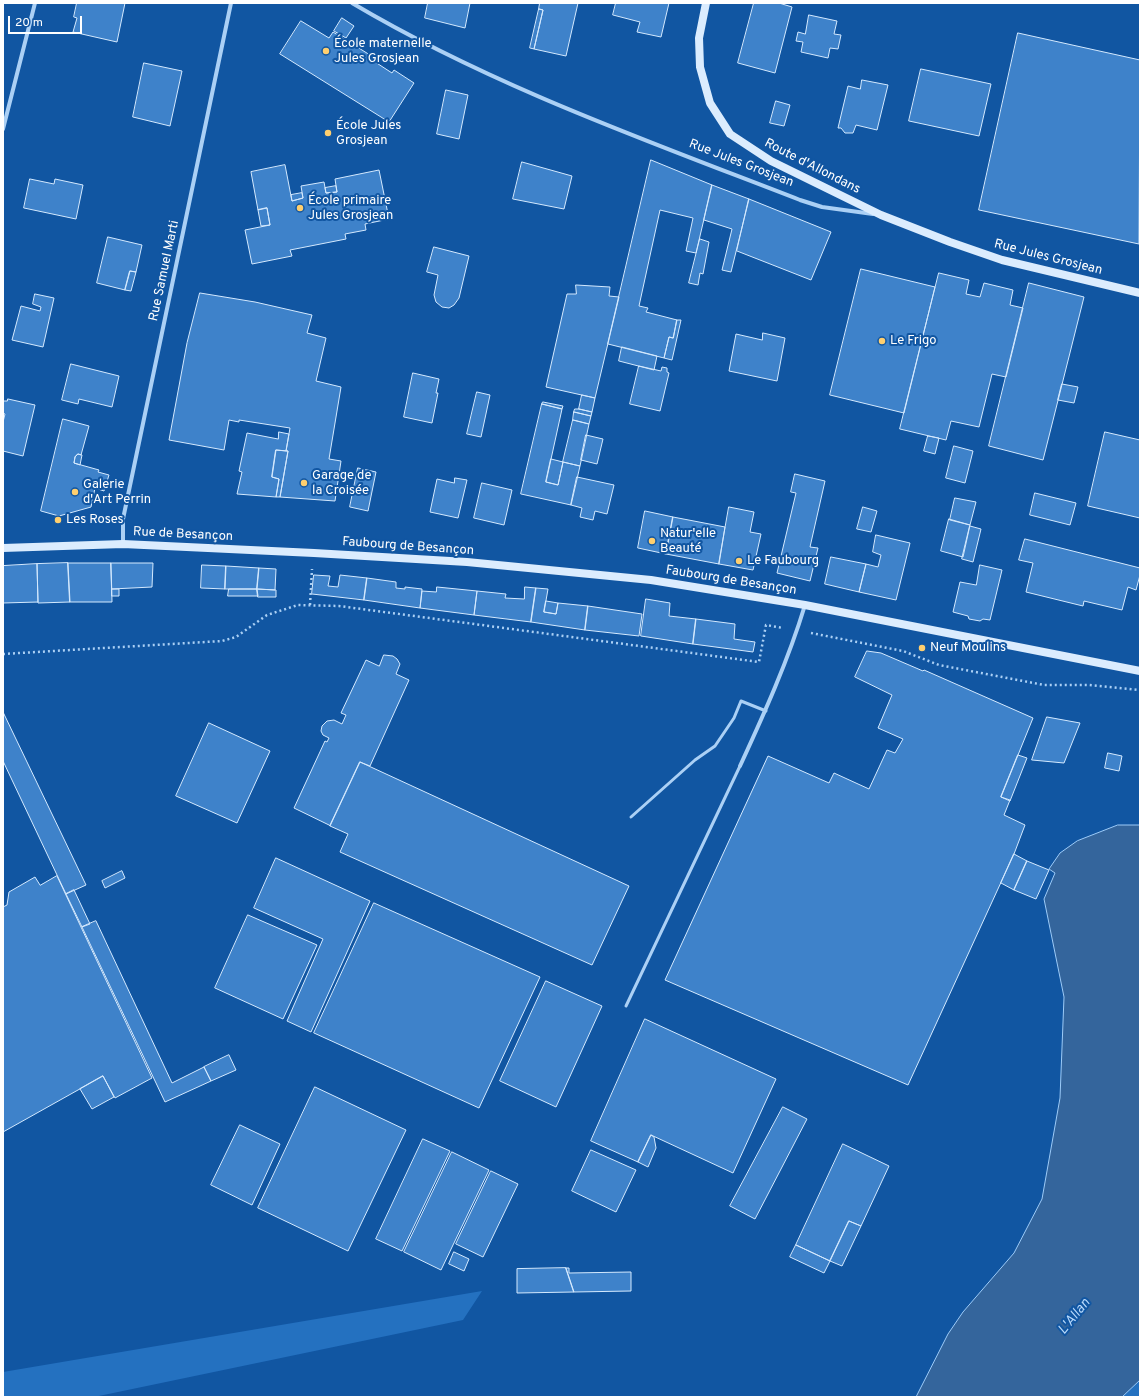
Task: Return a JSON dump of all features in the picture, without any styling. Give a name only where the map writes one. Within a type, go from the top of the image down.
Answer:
[{"type":"main road","name":"Route d'Allondans","points":[[706,3],[699,38],[700,66],[710,103],[730,134],[771,161],[881,215]]},
{"type":"main road","name":"Rue Jules Grosjean","points":[[881,215],[950,242],[1002,260],[1140,293]]},
{"type":"main road","name":"Rue de Besançon","points":[[3,548],[123,544],[314,553]]},
{"type":"main road","name":"Faubourg de Besançon","points":[[314,553],[467,562],[651,580],[805,605],[1140,671]]},
{"type":"street","points":[[3,130],[36,3]]},
{"type":"street","name":"Rue Samuel Marti","points":[[123,544],[123,519],[231,3]]},
{"type":"street","name":"Rue Jules Grosjean","points":[[352,3],[393,28],[490,76],[638,137],[800,200],[822,207],[881,215]]},
{"type":"street","points":[[740,766],[766,711],[797,631],[805,605]]},
{"type":"lane","points":[[631,817],[695,760],[715,746],[734,718],[741,700],[766,711]]},
{"type":"lane","points":[[626,1006],[740,766]]},
{"type":"path","points":[[310,605],[314,553]]},
{"type":"path","points":[[3,654],[222,642],[236,636],[267,615],[298,605],[310,605],[339,606],[759,662],[766,626],[903,651],[939,665],[1044,684],[1089,684],[1140,690]]},
{"type":"shaded area","points":[[482,1291],[463,1320],[94,1397],[3,1397],[3,1372]]},
{"type":"shaded area","points":[[1140,1380],[1140,1397],[1122,1397]]},
{"type":"water","name":"L'Allan","points":[[1118,825],[1140,825],[1140,1380],[1122,1397],[916,1397],[948,1334],[963,1312],[1014,1253],[1042,1199],[1060,1098],[1064,997],[1044,899],[1055,873],[1049,869],[1060,853],[1077,841]]},
{"type":"building","points":[[77,3],[125,3],[117,42],[73,32],[77,18],[74,17]]},
{"type":"building","points":[[428,3],[470,3],[465,28],[425,18]]},
{"type":"building","points":[[540,3],[578,3],[566,56],[534,49],[543,10],[539,9]]},
{"type":"building","points":[[616,3],[669,3],[661,37],[637,32],[640,22],[613,15]]},
{"type":"building","points":[[754,3],[779,3],[792,7],[775,73],[738,63]]},
{"type":"building","points":[[539,9],[543,10],[534,49],[530,48]]},
{"type":"building","points":[[809,15],[837,21],[834,34],[841,35],[838,49],[830,48],[828,58],[801,52],[803,42],[796,41],[798,32],[805,34]]},
{"type":"building","points":[[342,18],[354,26],[346,38],[334,31]]},
{"type":"building","points":[[301,21],[329,38],[333,32],[370,55],[369,58],[392,73],[394,70],[414,83],[389,122],[280,54]]},
{"type":"building","points":[[1018,33],[1140,60],[1139,244],[979,210]]},
{"type":"building","points":[[144,63],[182,71],[170,126],[133,117]]},
{"type":"building","points":[[921,69],[991,84],[979,136],[909,121]]},
{"type":"building","points":[[862,80],[888,85],[877,130],[856,125],[853,133],[845,133],[841,128],[838,128],[848,86],[860,89]]},
{"type":"building","points":[[446,90],[468,95],[459,139],[437,134]]},
{"type":"building","points":[[776,101],[790,105],[784,126],[770,123]]},
{"type":"building","points":[[651,160],[712,185],[696,253],[686,251],[693,218],[660,210],[639,306],[648,308],[646,312],[677,320],[673,338],[669,337],[664,358],[608,344]]},
{"type":"building","points":[[522,162],[572,176],[564,209],[513,199]]},
{"type":"building","points":[[285,165],[292,201],[303,198],[301,186],[324,182],[326,193],[337,192],[335,179],[379,170],[389,219],[365,224],[366,230],[345,234],[346,239],[290,250],[292,256],[252,264],[245,230],[270,225],[267,208],[258,210],[251,172]]},
{"type":"building","points":[[30,179],[54,184],[55,179],[83,185],[76,219],[24,208]]},
{"type":"building","points":[[712,185],[749,199],[731,272],[722,270],[732,229],[704,220]]},
{"type":"building","points":[[336,186],[337,192],[326,193],[325,188]]},
{"type":"building","points":[[302,193],[303,198],[292,201],[291,195]]},
{"type":"building","points":[[749,199],[831,232],[811,280],[737,251]]},
{"type":"building","points":[[267,208],[270,225],[261,226],[258,210]]},
{"type":"building","points":[[108,237],[142,245],[136,272],[130,271],[125,290],[97,283]]},
{"type":"building","points":[[700,239],[709,242],[703,274],[700,273],[698,285],[689,283]]},
{"type":"building","points":[[434,247],[469,256],[459,298],[454,305],[449,308],[442,307],[436,302],[434,295],[438,275],[427,272]]},
{"type":"building","name":"Le Frigo","points":[[861,269],[935,287],[904,413],[830,395]]},
{"type":"building","points":[[130,271],[136,272],[131,291],[125,290]]},
{"type":"building","points":[[939,273],[969,280],[966,294],[980,297],[984,283],[1013,290],[1010,305],[1023,308],[1006,377],[992,374],[979,427],[951,421],[946,440],[900,429]]},
{"type":"building","points":[[1029,283],[1084,297],[1043,460],[989,446]]},
{"type":"building","points":[[576,285],[610,287],[609,296],[619,297],[595,398],[546,387],[567,294],[576,294]]},
{"type":"building","points":[[200,293],[255,302],[312,315],[307,333],[326,338],[316,381],[341,387],[329,459],[341,461],[335,501],[280,497],[288,451],[286,451],[290,428],[239,420],[239,422],[229,420],[224,450],[169,440],[187,343]]},
{"type":"building","points":[[35,294],[54,298],[43,347],[12,340],[21,306],[40,311],[41,307],[33,304]]},
{"type":"building","points":[[677,320],[681,320],[672,360],[664,358],[669,337],[673,338]]},
{"type":"building","points":[[763,333],[785,338],[777,381],[729,371],[736,334],[762,340]]},
{"type":"building","points":[[622,347],[657,356],[654,370],[619,361]]},
{"type":"building","points":[[71,364],[119,376],[112,407],[79,399],[78,404],[62,400]]},
{"type":"building","points":[[639,366],[661,371],[662,367],[667,368],[667,372],[669,373],[660,411],[630,404]]},
{"type":"building","points":[[413,373],[439,379],[436,393],[438,393],[432,423],[404,417]]},
{"type":"building","points":[[1062,384],[1078,387],[1074,403],[1058,400]]},
{"type":"building","points":[[477,392],[490,395],[481,437],[467,434]]},
{"type":"building","points":[[582,395],[595,398],[592,412],[579,409]]},
{"type":"building","points":[[8,399],[35,405],[23,456],[3,451],[3,422],[5,414],[3,413],[3,401],[7,401]]},
{"type":"building","points":[[543,402],[563,406],[562,409],[542,404]]},
{"type":"building","points":[[542,404],[562,409],[546,482],[558,485],[563,462],[580,466],[571,505],[521,494]]},
{"type":"building","points":[[575,409],[592,412],[591,416],[574,412]]},
{"type":"building","points":[[574,412],[591,416],[589,424],[573,420]]},
{"type":"building","points":[[63,419],[89,426],[81,455],[78,454],[75,457],[74,463],[99,470],[98,472],[109,475],[104,491],[95,488],[91,507],[59,516],[41,511]]},
{"type":"building","points":[[573,420],[589,424],[580,466],[563,462]]},
{"type":"building","points":[[279,432],[289,434],[286,451],[276,450],[272,477],[279,479],[276,497],[237,494],[242,472],[239,471],[247,433],[278,439]]},
{"type":"building","points":[[1105,432],[1140,440],[1140,518],[1088,506]]},
{"type":"building","points":[[586,435],[603,439],[597,464],[581,460]]},
{"type":"building","points":[[928,436],[939,438],[935,454],[924,451]]},
{"type":"building","points":[[954,446],[973,451],[965,483],[946,478]]},
{"type":"building","points":[[276,450],[288,451],[280,497],[276,497],[279,479],[272,477]]},
{"type":"building","points":[[78,454],[82,455],[80,465],[74,463],[75,457]]},
{"type":"building","points":[[551,459],[563,462],[558,485],[546,482]]},
{"type":"building","points":[[358,468],[376,472],[368,511],[350,507]]},
{"type":"building","points":[[795,474],[825,481],[810,547],[818,548],[810,581],[777,573],[796,493],[791,492]]},
{"type":"building","points":[[577,477],[614,485],[607,514],[595,511],[593,520],[580,517],[582,508],[571,505]]},
{"type":"building","points":[[455,478],[467,480],[458,518],[430,512],[437,479],[454,483]]},
{"type":"building","points":[[482,483],[512,490],[504,525],[474,518]]},
{"type":"building","points":[[1035,493],[1076,503],[1070,525],[1030,515]]},
{"type":"building","points":[[955,498],[976,502],[970,525],[950,520]]},
{"type":"building","points":[[729,507],[754,512],[750,532],[761,534],[753,570],[719,564]]},
{"type":"building","points":[[863,507],[877,511],[871,532],[857,529]]},
{"type":"building","points":[[645,511],[673,517],[666,554],[638,548]]},
{"type":"building","points":[[673,517],[725,527],[719,564],[666,554]]},
{"type":"building","points":[[949,519],[970,525],[963,557],[941,551]]},
{"type":"building","points":[[970,526],[981,529],[973,562],[962,559]]},
{"type":"building","points":[[876,535],[910,543],[896,600],[859,592],[866,564],[878,567],[881,555],[873,552]]},
{"type":"building","points":[[1025,539],[1140,568],[1140,575],[1136,590],[1128,587],[1122,610],[1084,601],[1083,606],[1026,592],[1033,563],[1019,560]]},
{"type":"building","points":[[831,557],[866,564],[859,592],[825,584]]},
{"type":"building","points":[[68,563],[111,563],[112,602],[70,602]]},
{"type":"building","points":[[68,563],[70,602],[38,603],[37,564]]},
{"type":"building","points":[[111,563],[153,563],[152,587],[112,589]]},
{"type":"building","points":[[37,564],[38,602],[3,603],[3,566]]},
{"type":"building","points":[[202,565],[226,566],[225,589],[201,588]]},
{"type":"building","points":[[980,565],[1002,570],[990,620],[983,619],[980,621],[969,619],[968,616],[953,612],[960,582],[976,585]]},
{"type":"building","points":[[226,566],[259,568],[257,589],[225,589]]},
{"type":"building","points":[[259,568],[276,569],[275,590],[257,589]]},
{"type":"building","points":[[314,575],[330,576],[328,586],[338,587],[340,575],[367,578],[364,600],[312,594]]},
{"type":"building","points":[[367,578],[396,582],[396,588],[405,589],[405,587],[422,589],[420,608],[364,600]]},
{"type":"building","points":[[437,587],[477,591],[474,615],[420,608],[422,591],[436,592]]},
{"type":"building","points":[[525,587],[536,588],[531,622],[474,615],[477,591],[506,594],[505,598],[524,599]]},
{"type":"building","points":[[536,588],[548,589],[544,612],[556,614],[558,603],[588,606],[585,630],[531,622]]},
{"type":"building","points":[[112,589],[119,589],[119,596],[112,596]]},
{"type":"building","points":[[229,589],[257,589],[258,596],[228,596]]},
{"type":"building","points":[[257,589],[276,590],[276,597],[258,597]]},
{"type":"building","points":[[646,599],[670,603],[669,616],[696,619],[693,644],[641,636]]},
{"type":"building","points":[[546,601],[558,603],[556,614],[544,612]]},
{"type":"building","points":[[588,606],[642,614],[639,636],[585,630]]},
{"type":"building","points":[[696,619],[735,624],[734,639],[755,642],[753,652],[693,644]]},
{"type":"building","points":[[867,651],[881,653],[923,671],[924,670],[1033,718],[1001,797],[1010,800],[1004,815],[1025,825],[1014,854],[908,1085],[665,980],[768,756],[829,783],[834,773],[869,789],[887,750],[895,753],[903,739],[878,728],[892,695],[855,677]]},
{"type":"building","points":[[384,655],[393,656],[397,659],[400,664],[396,674],[409,680],[370,766],[360,762],[330,826],[294,808],[325,741],[327,742],[329,738],[323,735],[321,731],[322,726],[327,721],[334,720],[342,724],[346,715],[341,713],[366,660],[379,666]]},
{"type":"building","points":[[3,712],[86,885],[66,894],[3,761]]},
{"type":"building","points":[[1047,717],[1080,723],[1064,763],[1032,760]]},
{"type":"building","points":[[209,723],[270,751],[237,823],[176,796]]},
{"type":"building","points":[[1108,753],[1122,756],[1119,771],[1105,768]]},
{"type":"building","points":[[1018,755],[1027,758],[1010,801],[1001,797]]},
{"type":"building","points":[[360,762],[629,886],[592,965],[340,852],[348,834],[330,826]]},
{"type":"building","points":[[1014,854],[1027,861],[1014,890],[1001,883]]},
{"type":"building","points":[[276,858],[370,901],[311,1032],[287,1021],[323,939],[254,908]]},
{"type":"building","points":[[1027,861],[1049,870],[1036,899],[1014,890]]},
{"type":"building","points":[[122,871],[125,878],[105,888],[102,881]]},
{"type":"building","points":[[57,876],[152,1078],[115,1098],[103,1076],[3,1132],[3,907],[7,905],[9,892],[35,877],[40,885]]},
{"type":"building","points":[[74,890],[90,924],[82,927],[66,894]]},
{"type":"building","points":[[374,903],[540,977],[479,1108],[314,1033]]},
{"type":"building","points":[[248,915],[317,945],[283,1019],[215,988]]},
{"type":"building","points":[[96,921],[172,1083],[204,1067],[211,1081],[165,1102],[82,927]]},
{"type":"building","points":[[546,981],[602,1006],[556,1107],[500,1081]]},
{"type":"building","points":[[645,1019],[776,1079],[733,1173],[651,1135],[638,1162],[591,1141]]},
{"type":"building","points":[[229,1055],[236,1070],[211,1081],[204,1067]]},
{"type":"building","points":[[103,1076],[114,1097],[92,1109],[80,1089]]},
{"type":"building","points":[[315,1087],[406,1130],[348,1251],[258,1208]]},
{"type":"building","points":[[783,1107],[807,1119],[755,1219],[730,1206]]},
{"type":"building","points":[[240,1125],[280,1144],[252,1205],[211,1185]]},
{"type":"building","points":[[651,1135],[654,1137],[656,1148],[648,1167],[638,1162]]},
{"type":"building","points":[[423,1139],[450,1151],[402,1251],[376,1239]]},
{"type":"building","points":[[843,1144],[889,1166],[861,1226],[849,1221],[830,1261],[796,1245]]},
{"type":"building","points":[[591,1150],[636,1170],[616,1212],[572,1191]]},
{"type":"building","points":[[452,1152],[489,1170],[441,1270],[404,1252]]},
{"type":"building","points":[[491,1171],[518,1184],[483,1257],[456,1244]]},
{"type":"building","points":[[849,1221],[861,1226],[842,1266],[830,1261]]},
{"type":"building","points":[[796,1245],[830,1261],[824,1273],[790,1257]]},
{"type":"building","points":[[454,1252],[469,1259],[464,1271],[449,1264]]},
{"type":"building","points":[[566,1268],[569,1268],[569,1273],[631,1272],[631,1291],[574,1292]]},
{"type":"building","points":[[566,1268],[574,1292],[517,1293],[517,1269]]},
{"type":"place","name":"École maternelle Jules Grosjean","points":[[326,51]]},
{"type":"place","name":"École Jules Grosjean","points":[[328,133]]},
{"type":"place","name":"École primaire Jules Grosjean","points":[[300,208]]},
{"type":"place","name":"Le Frigo","points":[[882,341]]},
{"type":"place","name":"Garage de la Croisée","points":[[304,483]]},
{"type":"place","name":"Galerie d'Art Perrin","points":[[75,492]]},
{"type":"place","name":"Les Roses","points":[[58,520]]},
{"type":"place","name":"Natur'elle Beauté","points":[[652,541]]},
{"type":"place","name":"Le Faubourg","points":[[739,561]]},
{"type":"place","name":"Neuf Moulins","points":[[922,648]]}]
